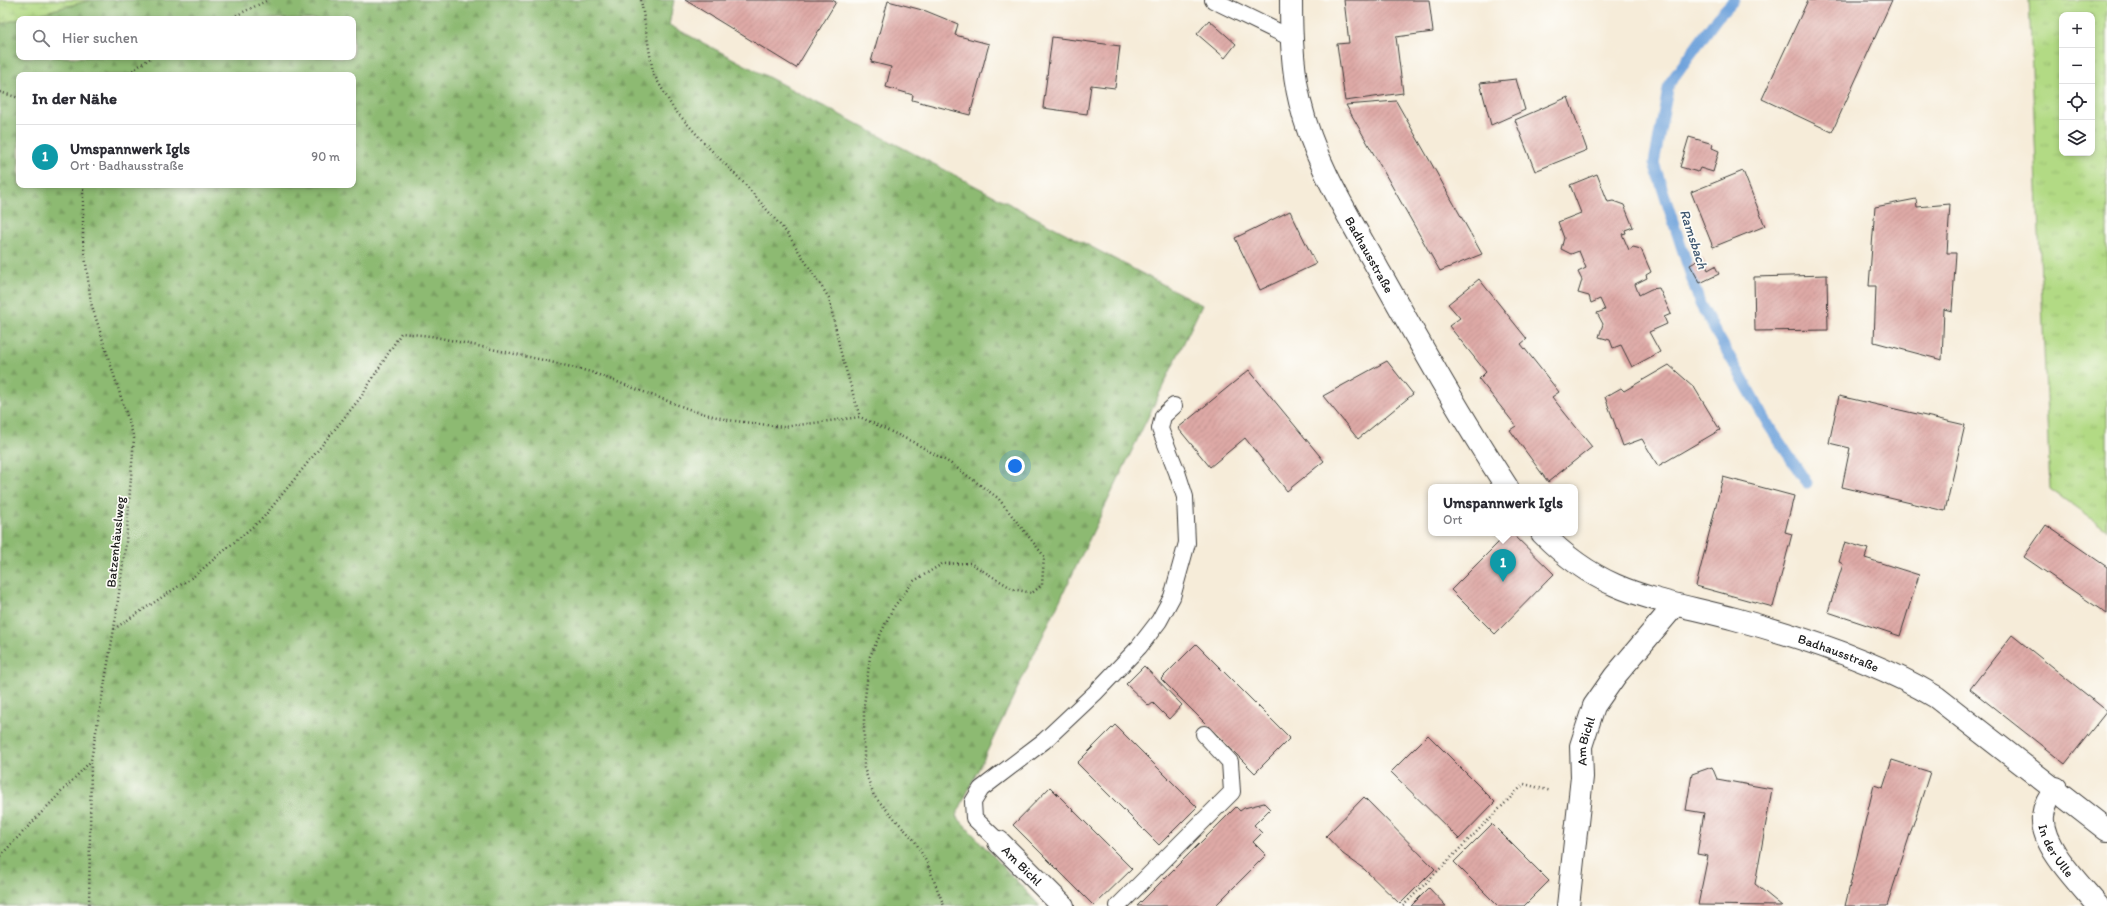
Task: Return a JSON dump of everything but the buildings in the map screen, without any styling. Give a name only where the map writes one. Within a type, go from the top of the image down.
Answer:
[{"type":"street","name":"Badhausstraße","points":[[1290,0],[1291,38],[1300,102],[1307,128],[1331,184],[1474,435],[1506,484]]},
{"type":"street","name":"Badhausstraße","points":[[1545,536],[1568,557],[1614,586],[1635,594],[1733,619],[1808,641],[1915,684],[1936,697],[2056,788],[2107,830]]},
{"type":"street","name":"Am Bichl","points":[[1568,906],[1580,799],[1581,746],[1594,706],[1615,676],[1675,605]]},
{"type":"street","name":"In der Ulle","points":[[2056,788],[2044,810],[2043,827],[2046,838],[2053,850],[2098,906]]},
{"type":"street","name":"Am Bichl","points":[[999,842],[1063,906]]},
{"type":"lane","points":[[1213,0],[1291,38]]},
{"type":"lane","points":[[999,842],[974,818],[973,802],[981,789],[1044,741],[1095,693],[1139,647],[1159,621],[1172,597],[1187,543],[1185,497],[1160,429],[1163,416],[1174,406]]},
{"type":"lane","points":[[1118,906],[1232,792],[1230,762],[1204,734]]},
{"type":"path","points":[[235,16],[268,0]]},
{"type":"path","points":[[641,0],[653,73],[673,108],[709,148],[742,181],[787,233],[829,298],[840,353],[860,417]]},
{"type":"path","points":[[130,72],[148,60]]},
{"type":"path","points":[[0,92],[16,97]]},
{"type":"path","name":"Batzenhäuslweg","points":[[84,188],[83,240],[91,303],[134,438],[126,542],[114,629],[92,760],[89,906]]},
{"type":"path","points":[[114,629],[194,576],[263,518],[361,397],[401,333],[431,336],[591,372],[694,411],[728,420],[783,427],[860,417],[913,442],[950,463],[998,498],[1044,556],[1042,585],[1032,593],[1012,589],[970,563],[942,564],[914,581],[893,608],[870,656],[864,706],[864,768],[874,796],[915,841],[928,862],[944,906]]},
{"type":"path","points":[[0,856],[92,760]]},
{"type":"path","points":[[1403,906],[1524,784],[1580,799]]},
{"type":"green space","points":[[0,0],[91,0],[30,16],[16,16],[16,20],[0,24]]},
{"type":"green space","points":[[91,0],[674,0],[669,25],[1202,305],[956,816],[1040,906],[0,906],[0,24],[16,20],[16,60],[356,60],[356,16],[30,16]]},
{"type":"green space","points":[[2029,0],[2107,0],[2107,530],[2050,489]]},
{"type":"waterway","name":"Ramsbach","points":[[1734,0],[1717,18],[1669,84],[1654,163],[1700,304],[1769,426],[1807,483]]},
{"type":"place","name":"Umspannwerk Igls","points":[[1503,582]]}]
